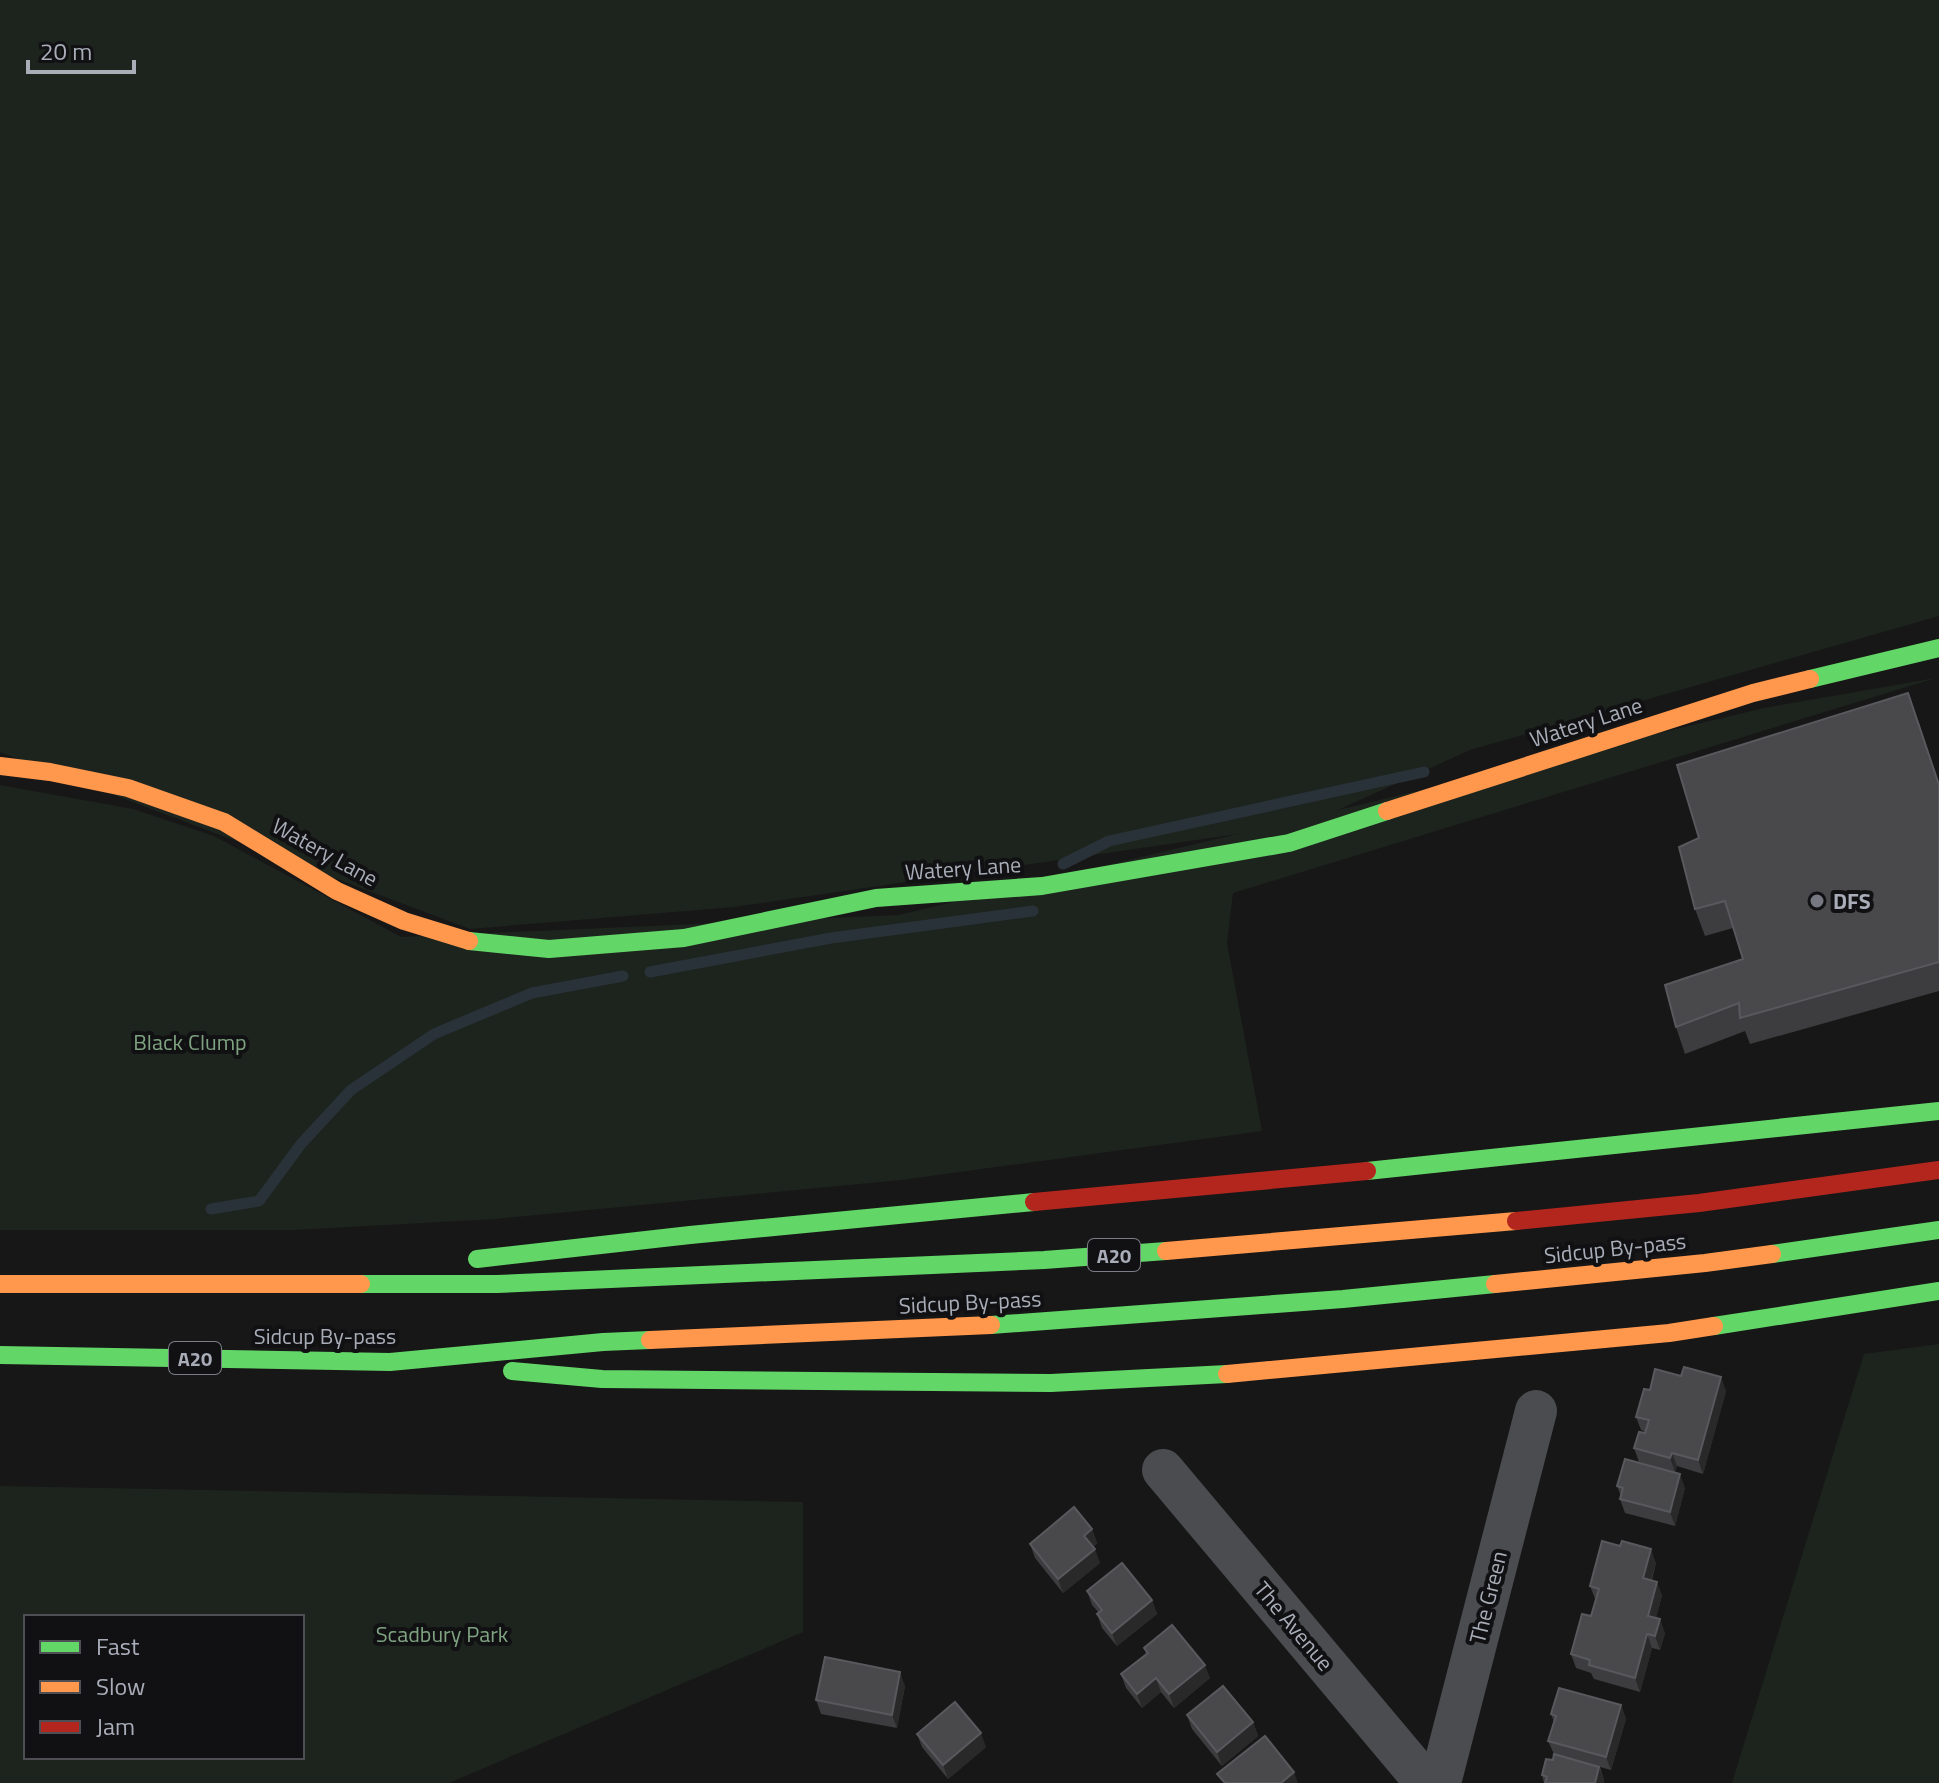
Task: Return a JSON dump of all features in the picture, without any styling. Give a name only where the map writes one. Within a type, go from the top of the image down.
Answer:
[{"type":"main road","name":"Watery Lane","points":[[0,766],[50,772],[128,788],[224,822],[337,891],[404,921],[466,941],[549,949],[684,938],[876,898],[1042,886],[1289,843],[1753,693],[1939,648]]},
{"type":"main road","points":[[466,1260],[690,1235],[1564,1152],[1939,1111]]},
{"type":"main road","name":"Sidcup By-pass","points":[[0,1284],[497,1284],[1059,1259],[1338,1238],[1683,1205],[1939,1170]]},
{"type":"main road","name":"Sidcup By-pass","points":[[0,1355],[390,1362],[603,1342],[1016,1324],[1343,1299],[1705,1263],[1939,1230]]},
{"type":"main road","name":"A20","points":[[284,1285],[421,1266]]},
{"type":"main road","name":"A20","points":[[390,1362],[602,1379],[695,1381],[1051,1383],[1178,1378],[1669,1333],[1939,1291]]},
{"type":"street","name":"The Green","points":[[1440,1783],[1536,1411]]},
{"type":"street","name":"The Avenue","points":[[1163,1470],[1426,1783]]},
{"type":"green space","points":[[0,0],[1939,0],[1939,616],[1470,750],[1307,824],[734,907],[470,929],[0,752]]},
{"type":"green space","name":"Black Clump","points":[[1936,678],[1233,893],[1227,943],[1262,1131],[901,1180],[495,1219],[294,1230],[0,1230],[0,785],[133,809],[214,836],[401,937],[899,915],[1764,708]]},
{"type":"green space","points":[[1939,1344],[1939,1783],[1732,1783],[1864,1354]]},
{"type":"green space","name":"Scadbury Park","points":[[0,1486],[803,1502],[803,1632],[449,1783],[0,1783]]},
{"type":"building","name":"DFS","points":[[1908,693],[1939,785],[1939,962],[1740,1018],[1739,1003],[1676,1027],[1665,985],[1743,959],[1725,901],[1695,909],[1679,847],[1699,838],[1677,765]]},
{"type":"building","points":[[1684,1367],[1721,1377],[1698,1460],[1672,1453],[1670,1458],[1634,1448],[1639,1432],[1645,1433],[1649,1420],[1636,1417],[1644,1389],[1650,1390],[1655,1369],[1681,1376]]},
{"type":"building","points":[[1625,1459],[1680,1474],[1670,1512],[1620,1499],[1623,1488],[1617,1486]]},
{"type":"building","points":[[1074,1507],[1092,1529],[1084,1536],[1095,1549],[1058,1579],[1030,1544]]},
{"type":"building","points":[[1602,1541],[1620,1546],[1622,1541],[1651,1549],[1643,1578],[1657,1582],[1648,1616],[1660,1619],[1655,1636],[1647,1634],[1635,1678],[1589,1665],[1590,1660],[1571,1654],[1582,1614],[1591,1616],[1599,1589],[1590,1586]]},
{"type":"building","points":[[1122,1563],[1152,1600],[1112,1633],[1097,1614],[1102,1610],[1087,1591]]},
{"type":"building","points":[[1172,1625],[1205,1665],[1169,1694],[1156,1678],[1137,1694],[1121,1674],[1148,1653],[1144,1648]]},
{"type":"building","points":[[825,1657],[900,1672],[892,1715],[816,1700]]},
{"type":"building","points":[[1223,1686],[1253,1722],[1217,1752],[1187,1715]]},
{"type":"building","points":[[1559,1688],[1621,1705],[1606,1757],[1548,1741],[1556,1716],[1551,1714]]},
{"type":"building","points":[[955,1702],[981,1733],[943,1765],[917,1734]]},
{"type":"building","points":[[1265,1736],[1294,1772],[1281,1783],[1225,1783],[1217,1774]]},
{"type":"building","points":[[1554,1754],[1599,1767],[1595,1783],[1545,1783],[1547,1777],[1542,1775],[1546,1759],[1553,1760]]},
{"type":"waterway","points":[[1063,864],[1109,841],[1424,772]]},
{"type":"waterway","points":[[650,972],[831,938],[1033,911]]},
{"type":"waterway","points":[[211,1209],[259,1201],[301,1144],[351,1090],[434,1034],[532,993],[623,976]]},
{"type":"traffic: fast","points":[[1810,679],[1939,648]]},
{"type":"traffic: fast","points":[[469,941],[549,949],[684,938],[876,898],[1042,886],[1289,843],[1387,811]]},
{"type":"traffic: fast","points":[[1367,1171],[1939,1111]]},
{"type":"traffic: fast","points":[[477,1259],[1034,1202]]},
{"type":"traffic: fast","points":[[1772,1254],[1939,1230]]},
{"type":"traffic: fast","points":[[361,1284],[497,1284],[1044,1260],[1166,1251]]},
{"type":"traffic: fast","points":[[991,1325],[1343,1299],[1495,1284]]},
{"type":"traffic: fast","points":[[1714,1326],[1939,1291]]},
{"type":"traffic: fast","points":[[0,1355],[390,1362],[650,1340]]},
{"type":"traffic: fast","points":[[512,1371],[602,1379],[1051,1383],[1227,1374]]},
{"type":"traffic: slow","points":[[1387,811],[1753,693],[1810,679]]},
{"type":"traffic: slow","points":[[0,766],[50,772],[128,788],[224,822],[337,891],[404,921],[469,941]]},
{"type":"traffic: slow","points":[[1166,1251],[1516,1221]]},
{"type":"traffic: slow","points":[[1495,1284],[1772,1254]]},
{"type":"traffic: slow","points":[[0,1284],[361,1284]]},
{"type":"traffic: slow","points":[[650,1340],[991,1325]]},
{"type":"traffic: slow","points":[[1227,1374],[1669,1333],[1714,1326]]},
{"type":"traffic: jam","points":[[1516,1221],[1699,1203],[1939,1170]]},
{"type":"traffic: jam","points":[[1034,1202],[1367,1171]]},
{"type":"place","name":"DFS","points":[[1817,901]]}]
